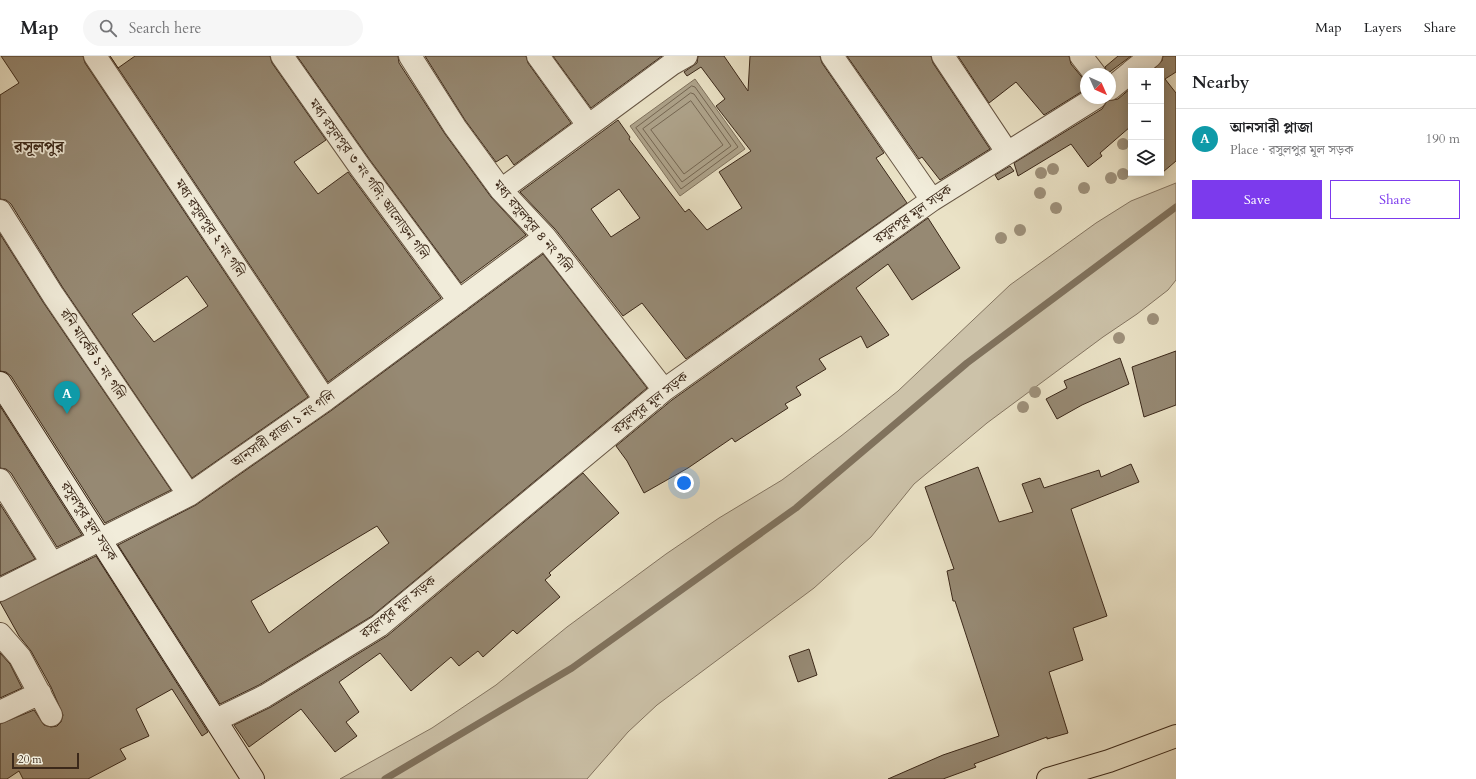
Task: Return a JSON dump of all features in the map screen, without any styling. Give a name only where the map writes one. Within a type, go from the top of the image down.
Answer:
[{"type":"highway","points":[[1048,779],[1109,761],[1176,736]]},
{"type":"street","name":"মধ্য রসুলপুর ২ নং গলি","points":[[95,56],[325,400]]},
{"type":"street","name":"মধ্য রসুলপুর ৩ নং গলি; আলোড়ন গলি","points":[[282,56],[360,167],[459,301]]},
{"type":"street","name":"মধ্য রসুলপুর ৪ নং গলি","points":[[410,56],[455,127],[501,190],[545,237],[664,390]]},
{"type":"street","points":[[538,56],[588,125]]},
{"type":"street","points":[[832,56],[932,200]]},
{"type":"street","points":[[943,56],[1007,152]]},
{"type":"street","points":[[1081,56],[1090,68]]},
{"type":"street","points":[[1136,68],[1151,56]]},
{"type":"street","points":[[501,190],[674,59]]},
{"type":"street","points":[[1116,84],[1128,74]]},
{"type":"street","name":"রসুলপুর মূল সড়ক","points":[[216,720],[265,696],[379,626],[664,390],[932,200],[1085,104]]},
{"type":"street","name":"রনি মার্কেট ১ নং গলি","points":[[0,211],[53,295],[188,495]]},
{"type":"street","name":"আনসারী প্লাজা ১ নং গলি","points":[[0,590],[100,538],[188,495],[325,400],[545,237]]},
{"type":"street","name":"রসুলপুর মূল সড়ক","points":[[0,383],[253,779]]},
{"type":"street","points":[[0,480],[52,563]]},
{"type":"street","points":[[0,634],[20,657],[51,715]]},
{"type":"street","points":[[0,712],[40,693]]},
{"type":"shaded area","points":[[1176,183],[1176,280],[1168,290],[987,423],[914,484],[871,537],[814,588],[657,705],[628,732],[587,779],[340,779],[432,728],[496,685],[567,627],[666,554],[719,518],[782,480],[841,436],[898,391],[1010,285],[1096,223],[1131,201]]},
{"type":"water","points":[[695,79],[745,149],[680,196],[630,126]]},
{"type":"building","points":[[1,56],[83,56],[85,63],[308,397],[192,478],[63,288],[11,204],[6,200],[0,199],[0,95],[19,83]],"holes":[[[187,276],[208,306],[154,342],[132,314]]]},
{"type":"building","points":[[135,56],[270,56],[272,63],[326,140],[294,162],[318,194],[348,172],[441,298],[328,382],[118,68]]},
{"type":"building","points":[[297,56],[398,56],[399,63],[445,134],[491,197],[526,235],[461,283],[370,160]]},
{"type":"building","points":[[425,56],[526,56],[528,63],[571,123],[514,165],[507,155],[496,162],[465,120]]},
{"type":"building","points":[[553,56],[662,56],[591,108]]},
{"type":"building","points":[[698,56],[724,56],[748,91],[750,56],[820,56],[822,63],[884,153],[876,158],[907,203],[686,359],[642,303],[623,316],[555,229],[520,192],[618,120],[630,137],[629,139],[685,212],[689,209],[707,230],[742,208],[719,172],[751,151],[716,106],[725,99],[701,67],[687,76],[684,72],[697,63]],"holes":[[[619,189],[640,218],[611,237],[591,209]]]},
{"type":"building","points":[[847,56],[931,56],[933,63],[990,149],[940,180],[922,157],[919,159]]},
{"type":"building","points":[[958,56],[1069,56],[1071,64],[1080,75],[1080,93],[1044,115],[1016,82],[989,103]]},
{"type":"building","points":[[1118,56],[1131,56],[1115,68],[1105,67]]},
{"type":"building","points":[[1163,56],[1176,56],[1176,72],[1165,79],[1176,93],[1176,161],[1164,171],[1164,68],[1155,68],[1162,61]]},
{"type":"building","points":[[1128,91],[1128,129],[1100,153],[1102,156],[1088,167],[1071,144],[1018,176],[1014,163],[1102,109],[1105,104],[1116,104],[1116,99]]},
{"type":"building","points":[[1010,166],[1014,171],[998,180],[995,175]]},
{"type":"building","points":[[928,218],[960,268],[912,300],[888,264],[856,288],[889,335],[867,348],[861,336],[819,359],[826,369],[796,387],[801,395],[785,404],[788,408],[735,442],[732,438],[688,468],[644,493],[627,461],[616,446],[672,400]]},
{"type":"building","points":[[0,234],[43,302],[171,490],[105,523],[11,376],[6,372],[0,371]]},
{"type":"building","points":[[543,254],[647,388],[372,616],[259,685],[220,704],[118,545],[196,505],[332,410]],"holes":[[[377,526],[389,543],[269,633],[251,601]]]},
{"type":"building","points":[[1176,351],[1176,405],[1144,417],[1132,367]]},
{"type":"building","points":[[1120,358],[1129,384],[1082,405],[1057,419],[1046,399],[1067,388],[1064,381]]},
{"type":"building","points":[[0,406],[82,535],[57,547],[11,473],[6,469],[0,468]]},
{"type":"building","points":[[1131,464],[1139,482],[1071,509],[1107,616],[1073,628],[1083,660],[1049,672],[1068,733],[1047,739],[1047,737],[974,764],[976,767],[943,779],[888,779],[943,755],[999,736],[955,601],[953,601],[947,571],[954,569],[925,487],[978,467],[999,522],[1033,512],[1022,484],[1040,478],[1044,488],[1099,470],[1101,477]]},
{"type":"building","points":[[583,473],[619,513],[549,573],[551,575],[545,580],[560,597],[517,634],[513,630],[483,657],[478,651],[459,666],[451,657],[411,691],[380,653],[339,682],[359,712],[346,722],[357,736],[335,752],[301,709],[249,747],[234,725],[271,707],[387,636]]},
{"type":"building","points":[[0,504],[35,559],[0,576]]},
{"type":"building","points":[[96,556],[208,732],[202,736],[172,689],[136,709],[149,736],[120,749],[126,759],[88,779],[23,779],[19,771],[7,779],[0,779],[0,724],[34,710],[44,725],[51,727],[57,726],[61,722],[63,715],[51,687],[31,651],[19,636],[0,602]]},
{"type":"building","points":[[809,649],[817,675],[798,682],[789,656]]},
{"type":"building","points":[[0,653],[10,664],[22,688],[0,698]]},
{"type":"waterway","points":[[385,779],[572,668],[796,508],[967,363],[1176,207]]},
{"type":"place","name":"আনসারী প্লাজা","points":[[67,414]]},
{"type":"district","name":"রসূলপুর","points":[[39,147]]}]
